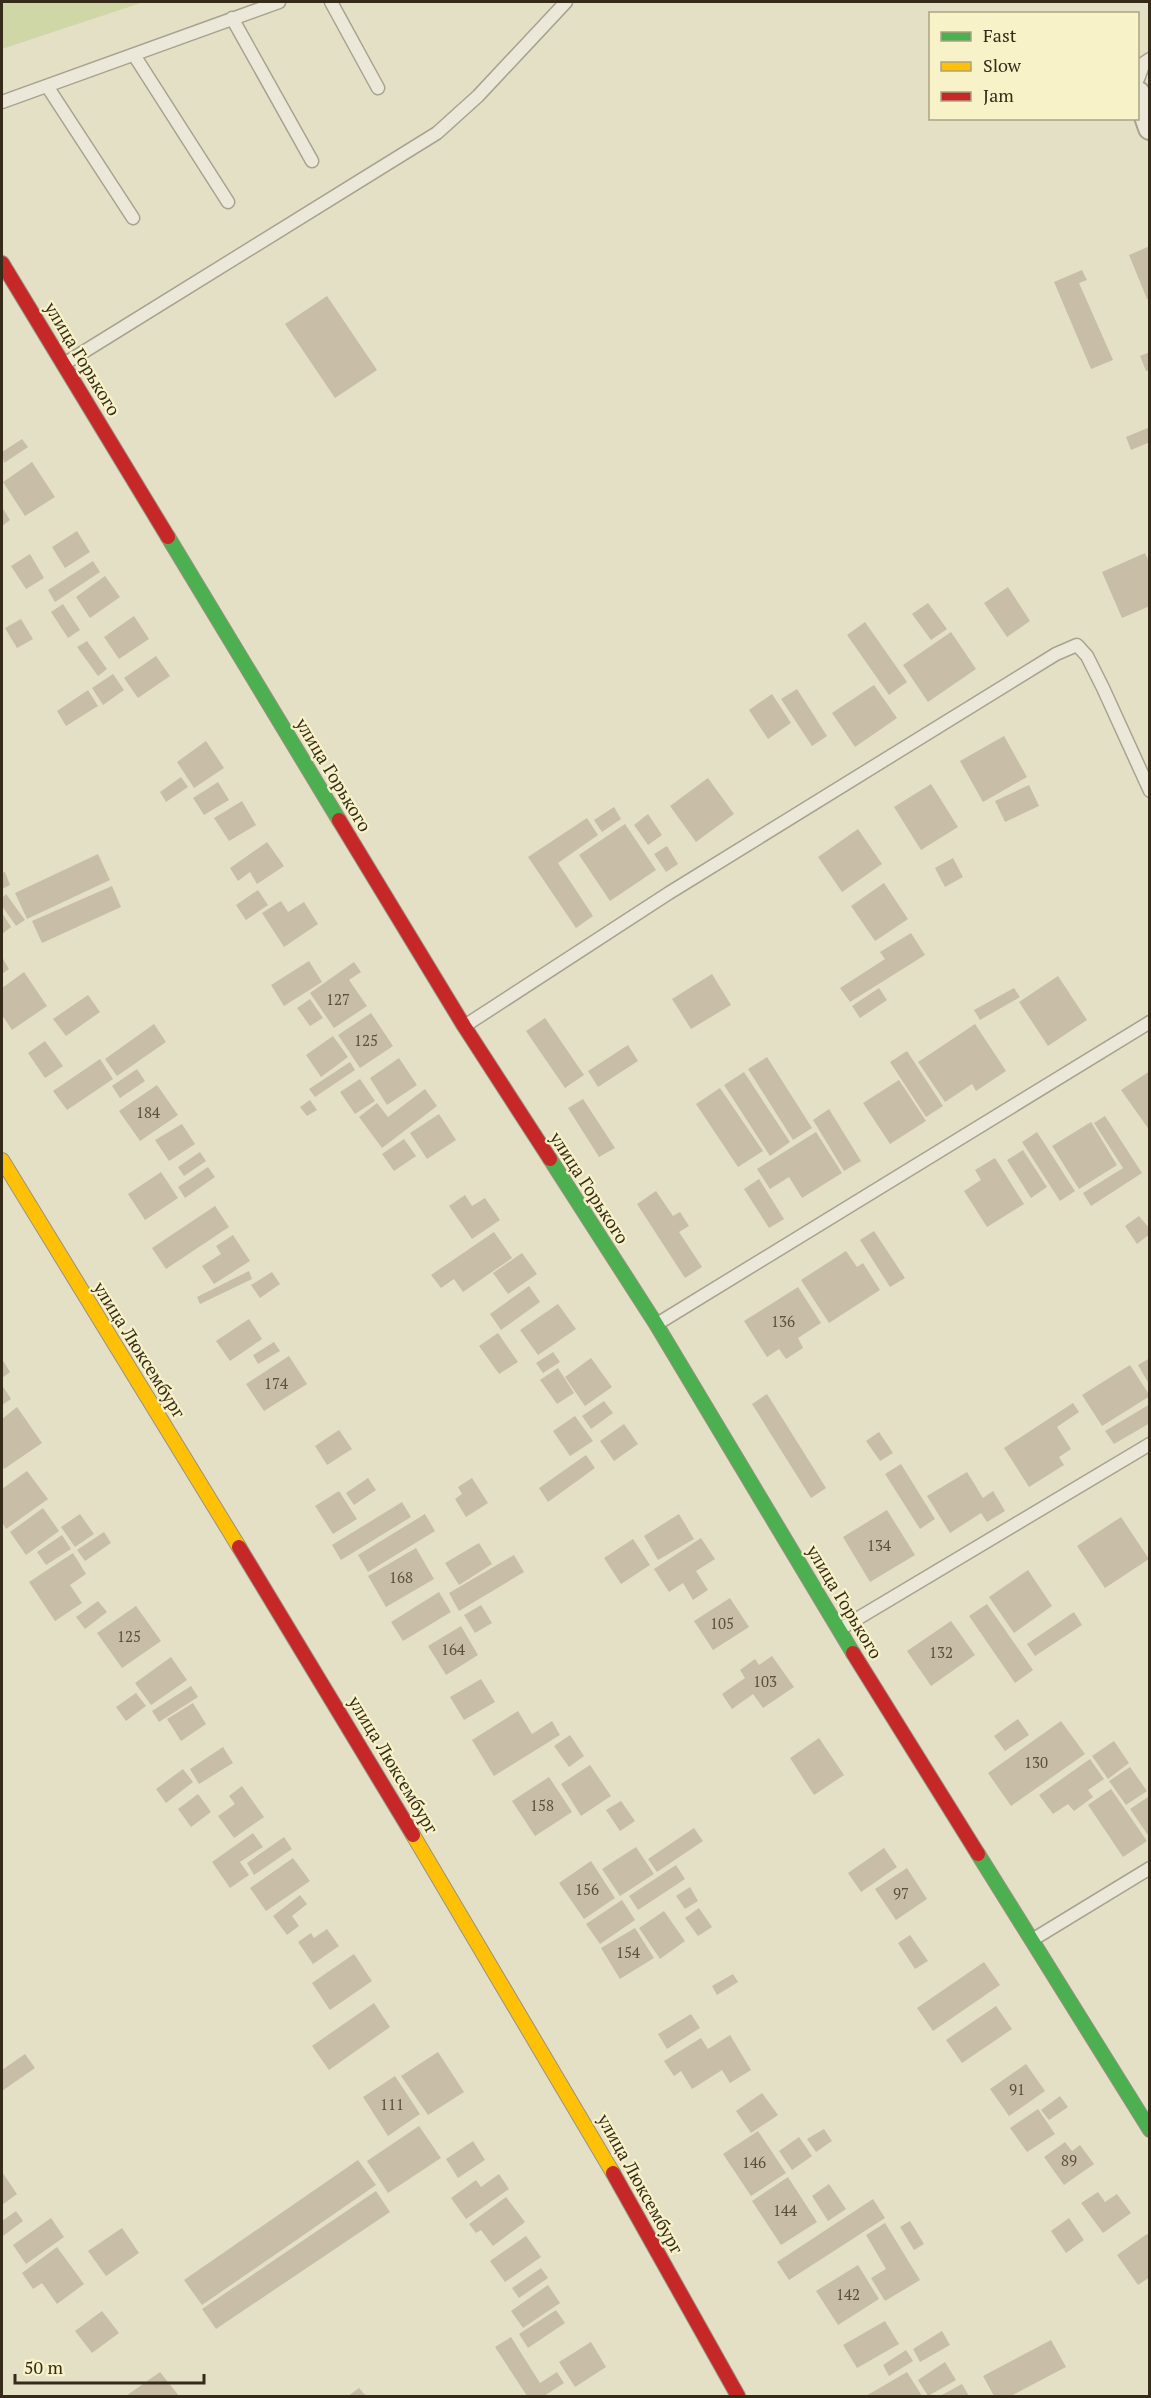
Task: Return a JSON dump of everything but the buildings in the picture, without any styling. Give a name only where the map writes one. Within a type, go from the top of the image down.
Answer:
[{"type":"street","points":[[1139,99],[1149,128]]},
{"type":"street","name":"улица Горького","points":[[2,263],[464,1026],[656,1324],[838,1630],[1149,2130]]},
{"type":"street","name":"улица Люксембург","points":[[2,1160],[362,1749],[587,2127],[738,2397]]},
{"type":"lane","points":[[2,102],[279,2]]},
{"type":"lane","points":[[331,2],[378,88]]},
{"type":"lane","points":[[64,364],[437,133],[478,96],[566,2]]},
{"type":"lane","points":[[232,18],[312,161]]},
{"type":"lane","points":[[134,55],[228,202]]},
{"type":"lane","points":[[1139,74],[1144,63],[1149,59]]},
{"type":"lane","points":[[46,86],[133,218]]},
{"type":"lane","points":[[464,1026],[669,893],[1056,654],[1077,645],[1087,656],[1098,677],[1149,792]]},
{"type":"lane","points":[[656,1324],[1149,1022]]},
{"type":"lane","points":[[838,1630],[1149,1444]]},
{"type":"lane","points":[[1031,1941],[1149,1868]]},
{"type":"green space","points":[[2,2],[144,2],[2,49]]},
{"type":"traffic: fast","points":[[168,537],[339,820]]},
{"type":"traffic: fast","points":[[550,1159],[656,1324],[853,1653]]},
{"type":"traffic: fast","points":[[978,1854],[1150,2130]]},
{"type":"traffic: slow","points":[[2,1160],[239,1547]]},
{"type":"traffic: slow","points":[[413,1835],[613,2173]]},
{"type":"traffic: jam","points":[[2,263],[168,537]]},
{"type":"traffic: jam","points":[[339,820],[464,1026],[550,1159]]},
{"type":"traffic: jam","points":[[239,1547],[413,1835]]},
{"type":"traffic: jam","points":[[853,1653],[978,1854]]},
{"type":"traffic: jam","points":[[613,2173],[738,2396]]}]
